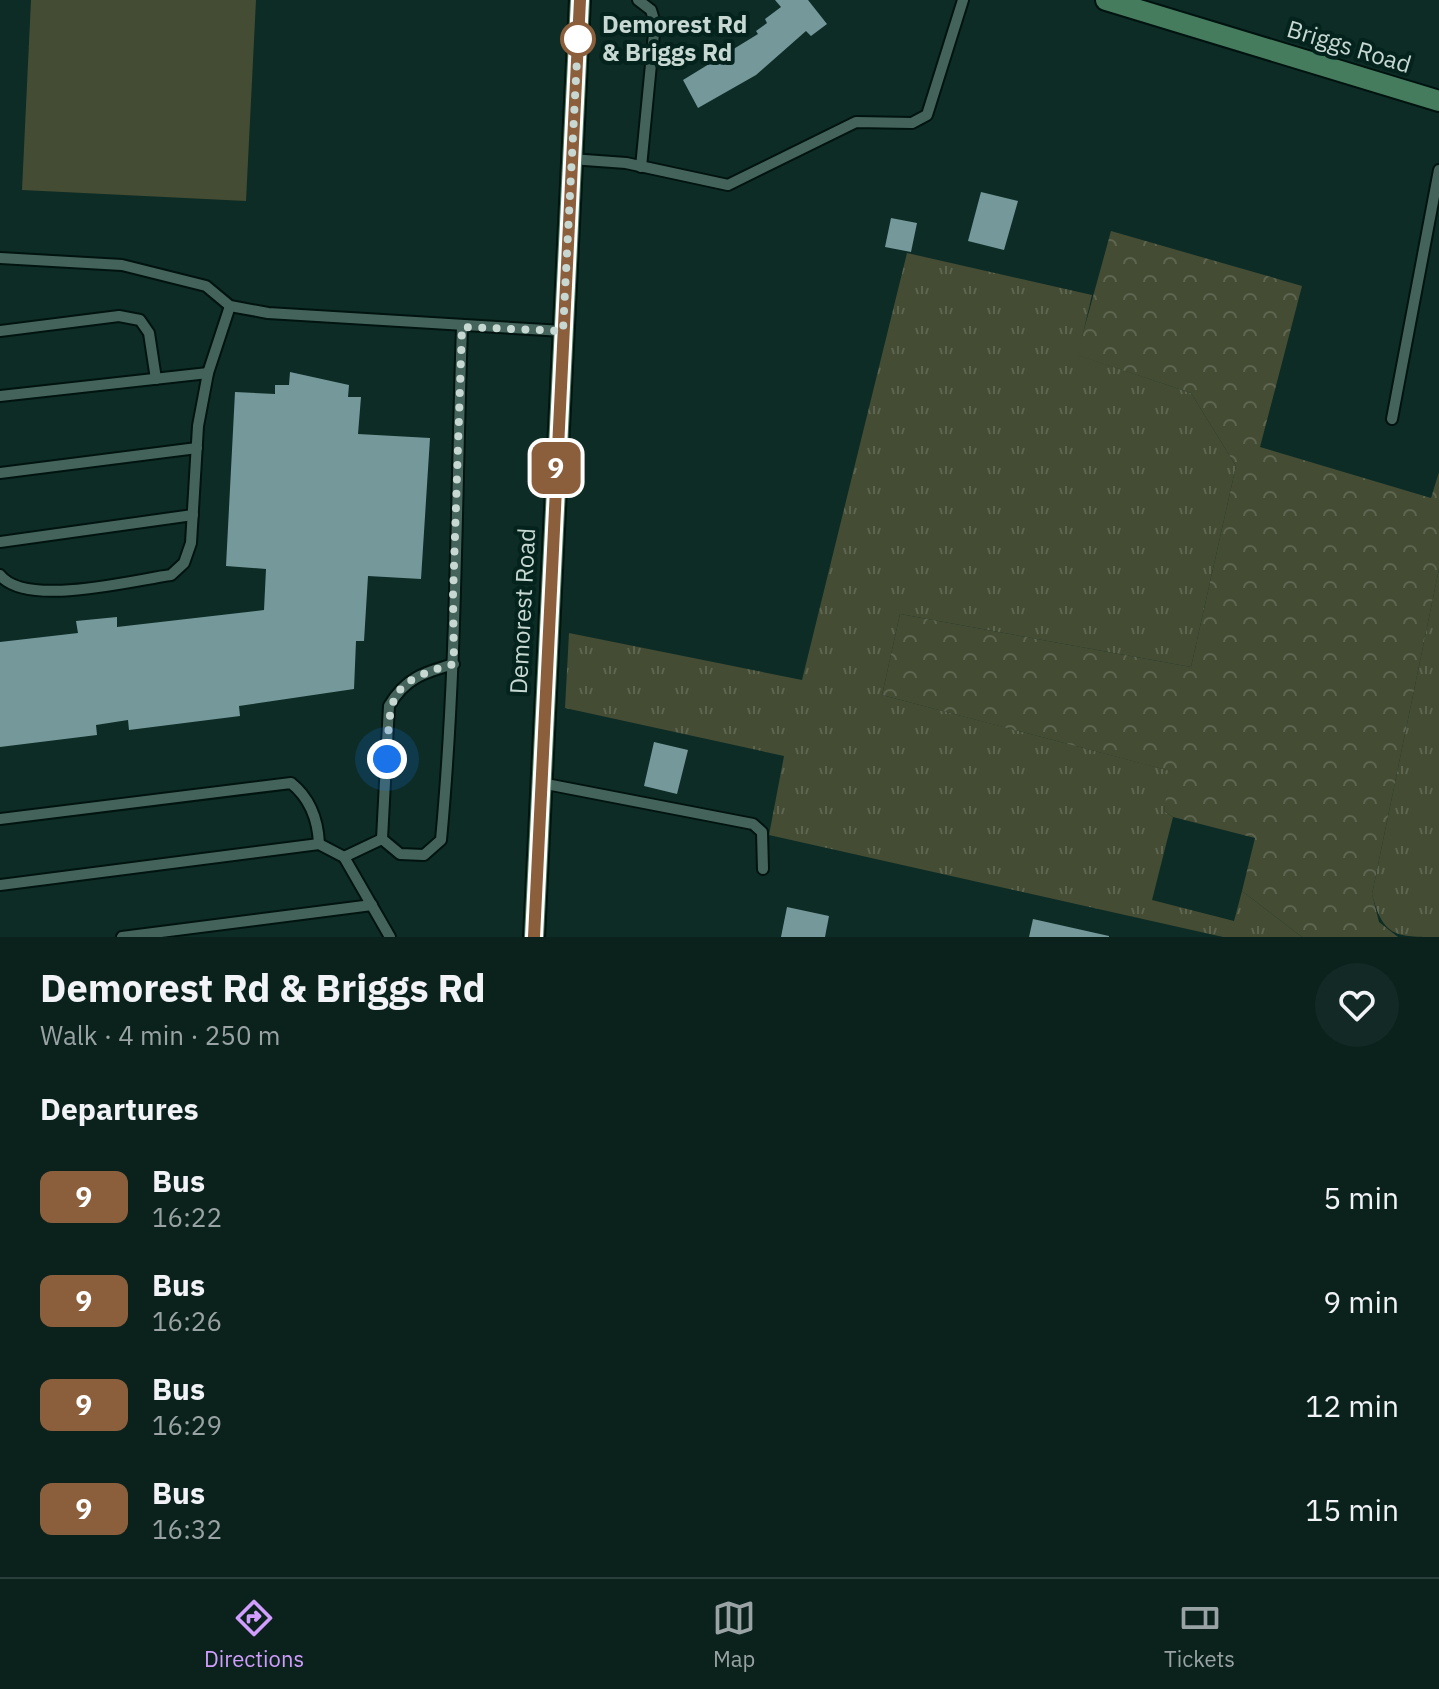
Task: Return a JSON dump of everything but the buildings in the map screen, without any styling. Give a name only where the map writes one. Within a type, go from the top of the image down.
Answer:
[{"type":"street","name":"Demorest Road","points":[[534,937],[580,0]]},
{"type":"street","name":"Briggs Road","points":[[1106,0],[1439,101]]},
{"type":"lane","points":[[638,0],[651,10],[655,23],[641,167]]},
{"type":"lane","points":[[571,159],[641,167],[728,185],[856,122],[912,123],[927,115],[963,0]]},
{"type":"lane","points":[[1392,419],[1439,170]]},
{"type":"lane","points":[[0,258],[122,265],[206,286],[230,306],[283,314],[563,331]]},
{"type":"lane","points":[[0,575],[6,583],[57,592],[171,575],[184,563],[191,543],[197,448],[208,373],[230,306]]},
{"type":"lane","points":[[0,331],[119,316],[140,320],[149,333],[156,379]]},
{"type":"lane","points":[[382,839],[400,854],[424,855],[441,840],[454,664],[453,596],[462,327]]},
{"type":"lane","points":[[0,396],[208,373]]},
{"type":"lane","points":[[0,473],[197,448]]},
{"type":"lane","points":[[0,542],[193,515]]},
{"type":"lane","points":[[382,839],[389,706],[399,689],[419,674],[454,664]]},
{"type":"lane","points":[[0,819],[291,783],[303,793],[318,823],[319,844]]},
{"type":"lane","points":[[541,783],[753,824],[762,832],[763,869]]},
{"type":"lane","points":[[344,857],[382,839]]},
{"type":"lane","points":[[0,885],[319,844],[344,857],[390,937]]},
{"type":"lane","points":[[122,937],[372,905]]},
{"type":"green space","points":[[31,0],[256,0],[246,201],[22,190]]},
{"type":"green space","points":[[1111,231],[1302,286],[1260,447],[1431,498],[1439,472],[1439,569],[1372,894],[1379,922],[1398,937],[1302,937],[1242,891],[1255,838],[1173,817],[1164,811],[1170,771],[882,695],[900,614],[1191,667],[1236,466],[1191,393],[1077,355]]},
{"type":"green space","points":[[907,253],[1092,295],[1078,355],[1191,393],[1236,466],[1191,667],[900,614],[882,695],[1171,771],[1164,811],[1173,817],[1152,900],[1234,921],[1242,891],[1302,937],[1223,937],[769,835],[784,756],[565,708],[569,633],[802,680]]},
{"type":"green space","points":[[1439,569],[1439,937],[1393,932],[1381,919],[1372,894]]},
{"type":"bus line","name":"9","points":[[534,937],[580,0]]},
{"type":"place","name":"Demorest Rd & Briggs Rd","points":[[578,39]]},
{"type":"route","points":[[387,759],[389,706],[399,689],[419,674],[454,664],[453,596],[462,327],[563,331],[578,39]]}]
